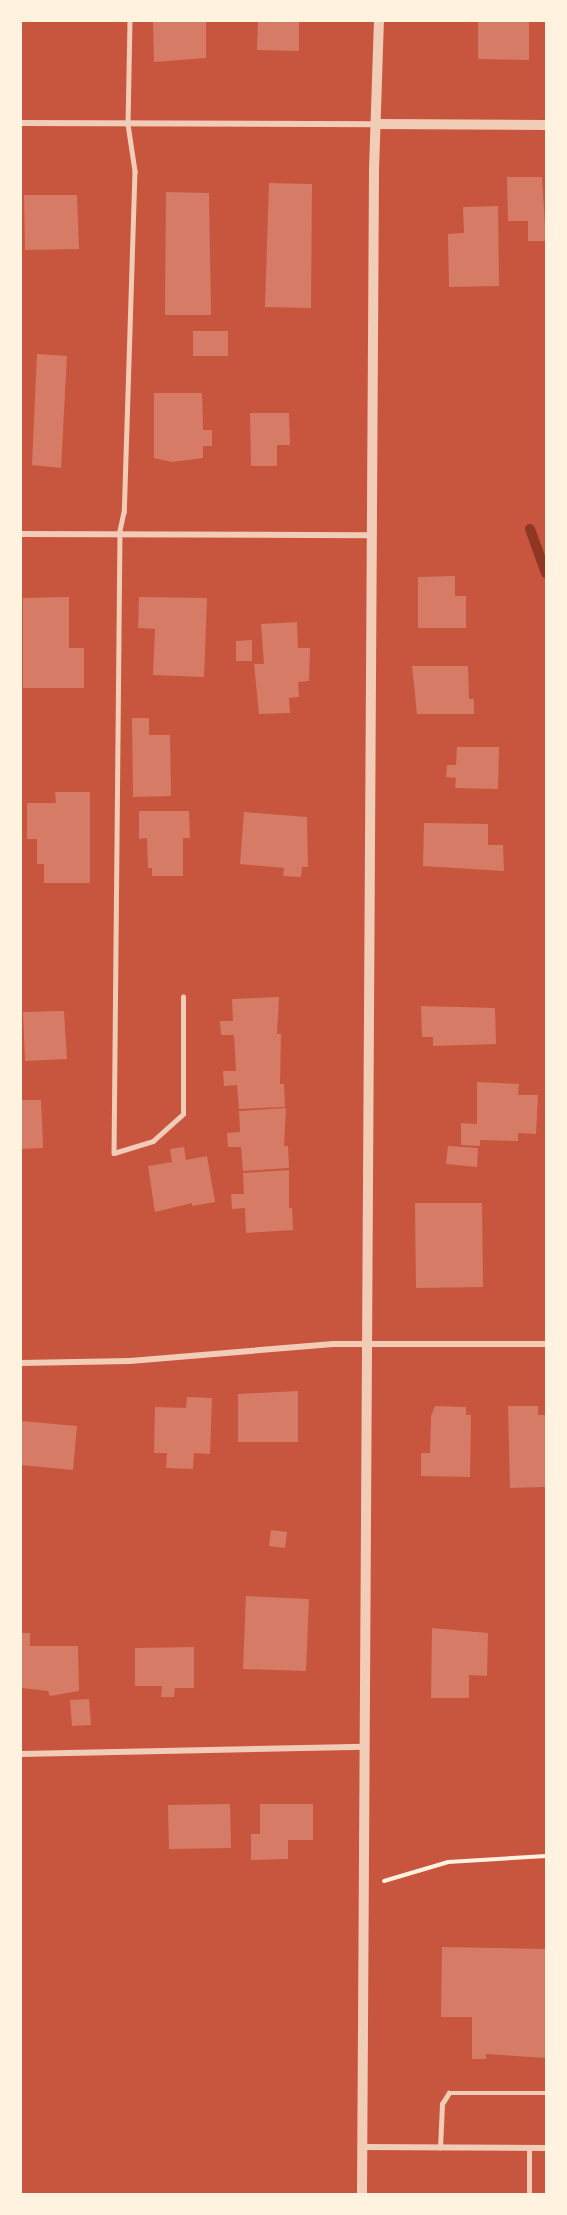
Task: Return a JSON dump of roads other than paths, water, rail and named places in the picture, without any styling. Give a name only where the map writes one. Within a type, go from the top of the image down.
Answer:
[{"type":"street","points":[[362,2194],[366,1887],[366,1343],[371,535],[379,21]]},
{"type":"street","points":[[21,123],[546,124]]},
{"type":"street","points":[[21,534],[120,531],[371,535]]},
{"type":"street","points":[[21,1363],[130,1361],[366,1343],[546,1344]]},
{"type":"street","points":[[21,1754],[366,1747]]},
{"type":"street","points":[[362,2147],[546,2148]]},
{"type":"lane","points":[[130,21],[128,124],[135,171],[124,512],[120,531],[114,1153],[153,1141],[183,1114],[183,997]]},
{"type":"lane","points":[[441,2148],[442,2104],[448,2093],[546,2093]]},
{"type":"lane","points":[[529,2148],[529,2194]]},
{"type":"waterway","points":[[530,529],[546,573]]}]
